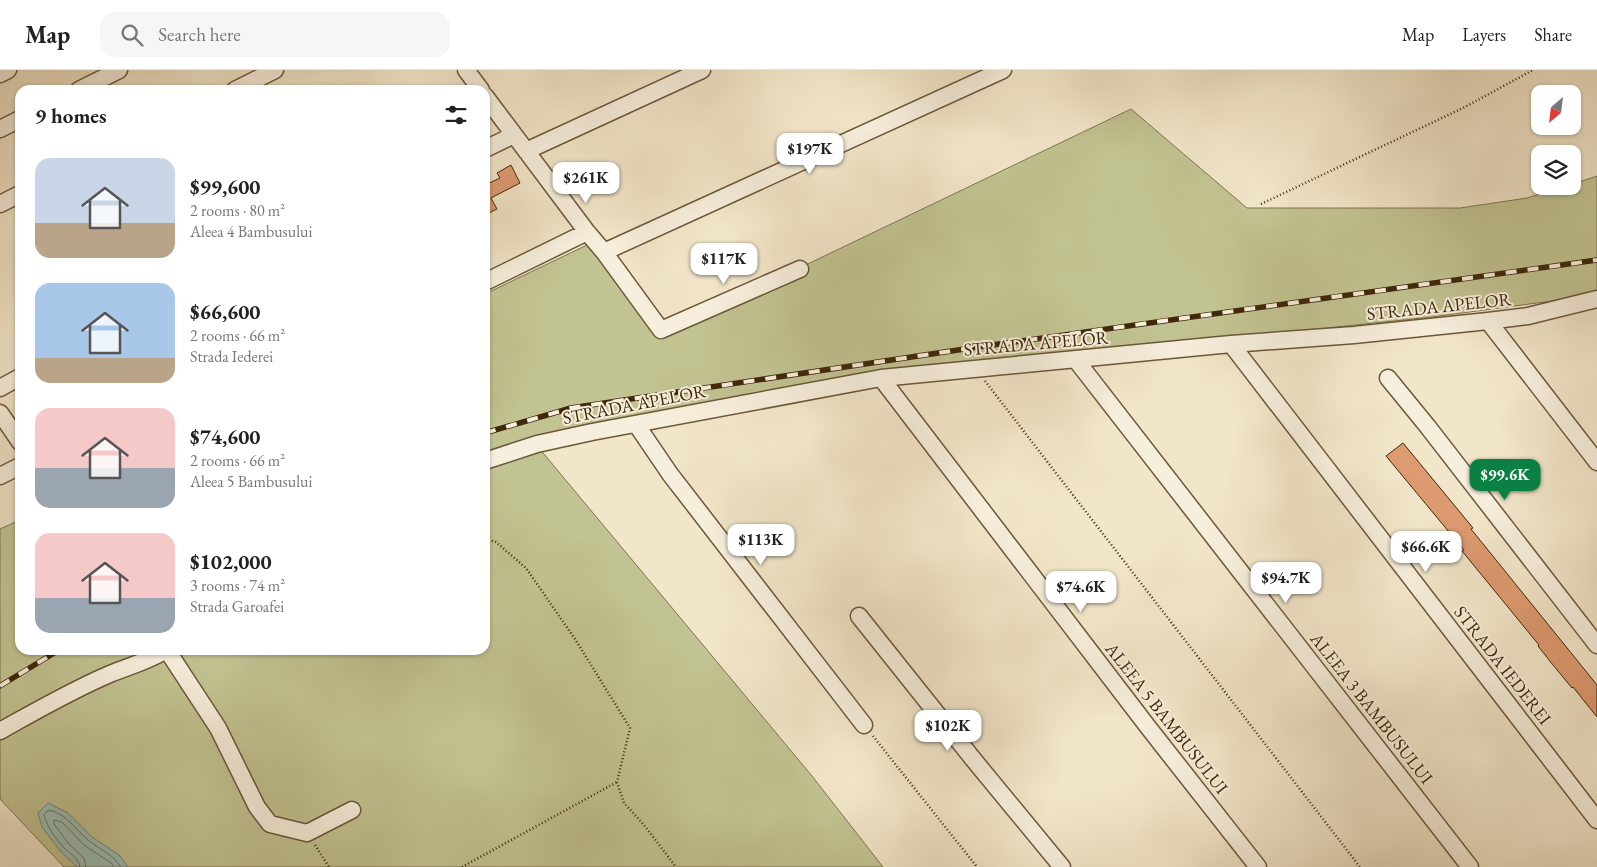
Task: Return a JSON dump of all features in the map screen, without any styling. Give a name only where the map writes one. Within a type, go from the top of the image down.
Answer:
[{"type":"street","points":[[0,74],[8,70]]},
{"type":"street","points":[[89,85],[119,70]]},
{"type":"street","points":[[245,85],[275,70]]},
{"type":"street","points":[[526,151],[702,70]]},
{"type":"street","points":[[604,252],[1003,70]]},
{"type":"street","points":[[473,72],[479,85]]},
{"type":"street","points":[[490,103],[661,330],[800,269]]},
{"type":"street","points":[[0,129],[15,122]]},
{"type":"street","points":[[490,147],[514,135]]},
{"type":"street","points":[[0,204],[15,196]]},
{"type":"street","points":[[490,280],[587,232]]},
{"type":"street","name":"STRADA APELOR","points":[[490,459],[537,444],[592,432],[881,378],[1488,321],[1528,316],[1596,302]]},
{"type":"street","points":[[1488,321],[1597,462]]},
{"type":"street","name":"STRADA IEDEREI","points":[[1231,344],[1597,820]]},
{"type":"street","name":"ALEEA 3 BAMBUSULUI","points":[[1076,360],[1470,867]]},
{"type":"street","name":"ALEEA 5 BAMBUSULUI","points":[[881,378],[1148,727],[1258,867]]},
{"type":"street","points":[[1388,378],[1591,624],[1597,645]]},
{"type":"street","points":[[0,388],[15,380]]},
{"type":"street","points":[[0,412],[15,434]]},
{"type":"street","points":[[636,424],[670,474],[864,725]]},
{"type":"street","points":[[0,476],[15,468]]},
{"type":"street","points":[[859,616],[1062,867]]},
{"type":"street","points":[[0,730],[109,674],[159,655]]},
{"type":"street","points":[[170,655],[218,728],[257,807],[270,824],[307,832],[352,810]]},
{"type":"path","points":[[1262,204],[1465,108],[1533,70]]},
{"type":"path","points":[[976,369],[1360,867]]},
{"type":"path","points":[[490,540],[496,542],[526,568],[575,639],[630,728],[618,782],[624,802],[676,867]]},
{"type":"path","points":[[864,725],[977,867]]},
{"type":"path","points":[[462,867],[618,782]]},
{"type":"path","points":[[307,832],[329,867]]},
{"type":"green space","points":[[1131,109],[1247,208],[1460,208],[1536,195],[1581,195],[1581,181],[1597,176],[1597,295],[1432,317],[836,379],[534,442],[812,776],[883,867],[64,867],[0,799],[0,529],[15,522],[15,655],[490,655],[490,292],[589,244],[668,331]]},
{"type":"water","points":[[48,803],[68,813],[92,837],[119,855],[128,867],[77,867],[61,852],[42,827],[38,813]]},
{"type":"building","points":[[511,165],[520,183],[491,198],[497,209],[490,212],[490,183],[500,178],[497,173]]},
{"type":"building","points":[[1403,443],[1597,685],[1597,717],[1462,551],[1464,550],[1386,456]]},
{"type":"railway","points":[[490,432],[571,408],[978,347],[1597,260]]},
{"type":"railway","points":[[0,686],[51,655]]}]
